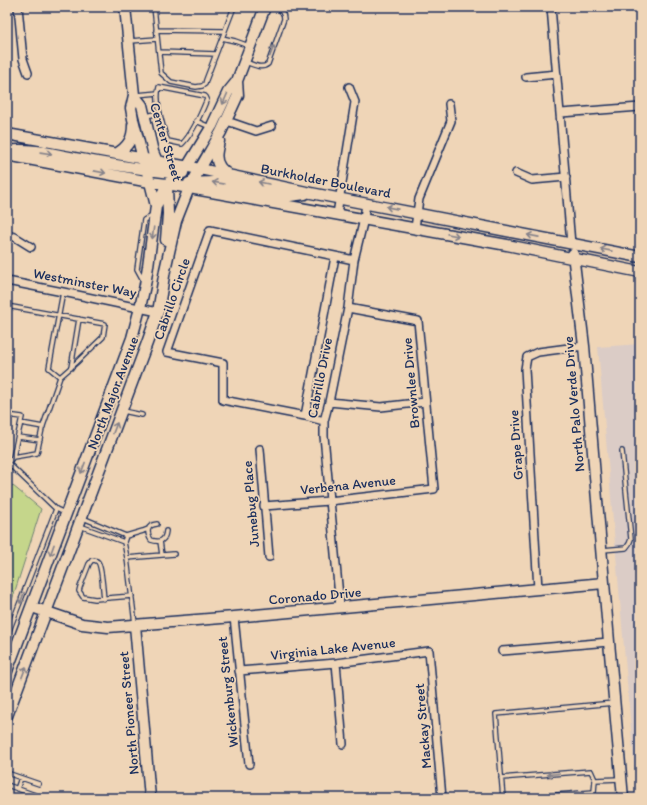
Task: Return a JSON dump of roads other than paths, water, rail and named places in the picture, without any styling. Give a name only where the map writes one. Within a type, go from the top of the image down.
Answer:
[{"type":"street","points":[[18,7],[23,59],[28,73]]},
{"type":"street","name":"Center Street","points":[[125,7],[134,95],[131,108],[150,182],[155,210]]},
{"type":"street","name":"North Major Avenue","points":[[8,665],[32,607],[132,338],[145,285],[155,210],[167,184],[187,167],[211,128],[228,92],[237,81],[265,7]]},
{"type":"street","name":"North Palo Verde Drive","points":[[551,7],[571,244],[584,346],[623,798]]},
{"type":"street","points":[[526,77],[557,74]]},
{"type":"street","name":"North Major Avenue","points":[[7,716],[158,312],[165,270],[176,221],[191,185],[227,121],[238,95],[237,81]]},
{"type":"street","points":[[337,214],[355,102],[349,87]]},
{"type":"street","name":"Center Street","points":[[134,95],[142,105],[153,152],[167,184],[168,214],[165,270]]},
{"type":"street","points":[[415,228],[419,199],[451,120],[449,104]]},
{"type":"street","points":[[561,113],[640,107]]},
{"type":"street","points":[[116,154],[123,150],[129,142],[133,133],[133,119]]},
{"type":"street","points":[[227,121],[256,131],[272,126]]},
{"type":"street","name":"Burkholder Boulevard","points":[[7,134],[187,167],[311,193],[640,257]]},
{"type":"street","points":[[220,135],[217,160],[220,168],[230,176]]},
{"type":"street","points":[[7,150],[16,149],[50,153],[146,170],[179,174],[200,170]]},
{"type":"street","points":[[7,155],[150,182],[191,185],[337,214],[507,245],[640,272]]},
{"type":"street","points":[[516,173],[532,180],[566,177]]},
{"type":"street","points":[[191,185],[213,182],[290,196],[311,193]]},
{"type":"street","name":"Cabrillo Drive","points":[[340,607],[324,436],[324,421],[348,308],[354,260],[364,219],[366,203]]},
{"type":"street","name":"Cabrillo Circle","points":[[324,421],[223,400],[223,363],[167,352],[210,230],[354,260]]},
{"type":"street","points":[[7,235],[15,237],[30,247]]},
{"type":"street","points":[[305,416],[335,257]]},
{"type":"street","name":"Westminster Way","points":[[7,281],[158,312]]},
{"type":"street","name":"Brownlee Drive","points":[[348,308],[418,321],[434,489]]},
{"type":"street","name":"Grape Drive","points":[[538,589],[525,370],[527,357],[538,352],[584,346]]},
{"type":"street","points":[[329,402],[381,407],[426,402]]},
{"type":"street","name":"Junebug Place","points":[[260,449],[269,557]]},
{"type":"street","name":"Verbena Avenue","points":[[264,506],[330,501],[434,489]]},
{"type":"street","points":[[66,514],[80,522]]},
{"type":"street","name":"Coronado Drive","points":[[32,607],[82,624],[108,627],[604,583]]},
{"type":"street","name":"Wickenburg Street","points":[[234,617],[249,764]]},
{"type":"street","name":"North Pioneer Street","points":[[135,625],[150,798]]},
{"type":"street","points":[[502,651],[609,642]]},
{"type":"street","name":"Virginia Lake Avenue","points":[[240,671],[336,663],[429,651]]},
{"type":"street","name":"Mackay Street","points":[[429,651],[442,798]]},
{"type":"street","points":[[336,663],[343,744]]},
{"type":"lane","points":[[154,7],[158,52],[162,76],[171,82],[196,87],[205,84],[234,7]]},
{"type":"lane","points":[[244,61],[260,67],[268,64],[284,19],[282,12],[275,7]]},
{"type":"lane","points":[[156,30],[224,31]]},
{"type":"lane","points":[[222,38],[250,46]]},
{"type":"lane","points":[[129,41],[157,39]]},
{"type":"lane","points":[[158,52],[216,54]]},
{"type":"lane","points":[[159,87],[205,96],[207,99],[187,139],[182,144],[168,140],[160,113],[158,93],[159,87]]},
{"type":"lane","points":[[134,95],[158,93]]},
{"type":"lane","points":[[145,116],[160,113]]},
{"type":"lane","points":[[196,121],[211,128]]},
{"type":"lane","points":[[60,377],[49,368],[63,292]]},
{"type":"lane","points":[[7,306],[105,324],[103,337],[60,377],[43,427],[37,453],[13,457]]},
{"type":"lane","points":[[71,368],[79,319]]},
{"type":"lane","points":[[122,410],[142,414]]},
{"type":"lane","points":[[7,415],[22,417],[13,457],[7,463],[56,509],[66,514]]},
{"type":"lane","points":[[21,423],[43,427]]},
{"type":"lane","points":[[18,437],[40,440]]},
{"type":"lane","points":[[601,550],[626,548],[631,539],[622,451]]},
{"type":"lane","points":[[7,636],[56,509]]},
{"type":"lane","points":[[80,522],[108,528],[126,536],[148,529],[152,524],[157,524]]},
{"type":"lane","points":[[80,522],[105,536],[124,542]]},
{"type":"lane","points":[[105,536],[108,528]]},
{"type":"lane","points":[[148,529],[147,532],[151,540],[157,541],[160,541],[165,537],[166,531]]},
{"type":"lane","points":[[126,536],[124,542],[128,558],[135,625]]},
{"type":"lane","points":[[160,541],[162,555]]},
{"type":"lane","points":[[128,558],[174,554]]},
{"type":"lane","points":[[104,599],[100,566],[97,561],[92,560],[88,564],[79,591],[83,596],[95,600],[132,596]]},
{"type":"lane","points":[[503,798],[496,714],[614,703]]},
{"type":"lane","points":[[501,778],[592,771],[594,792],[521,798]]},
{"type":"lane","points":[[7,773],[39,784]]},
{"type":"lane","points":[[17,789],[21,778]]},
{"type":"lane","points":[[594,780],[621,779]]},
{"type":"lane","points":[[7,785],[35,796]]}]
